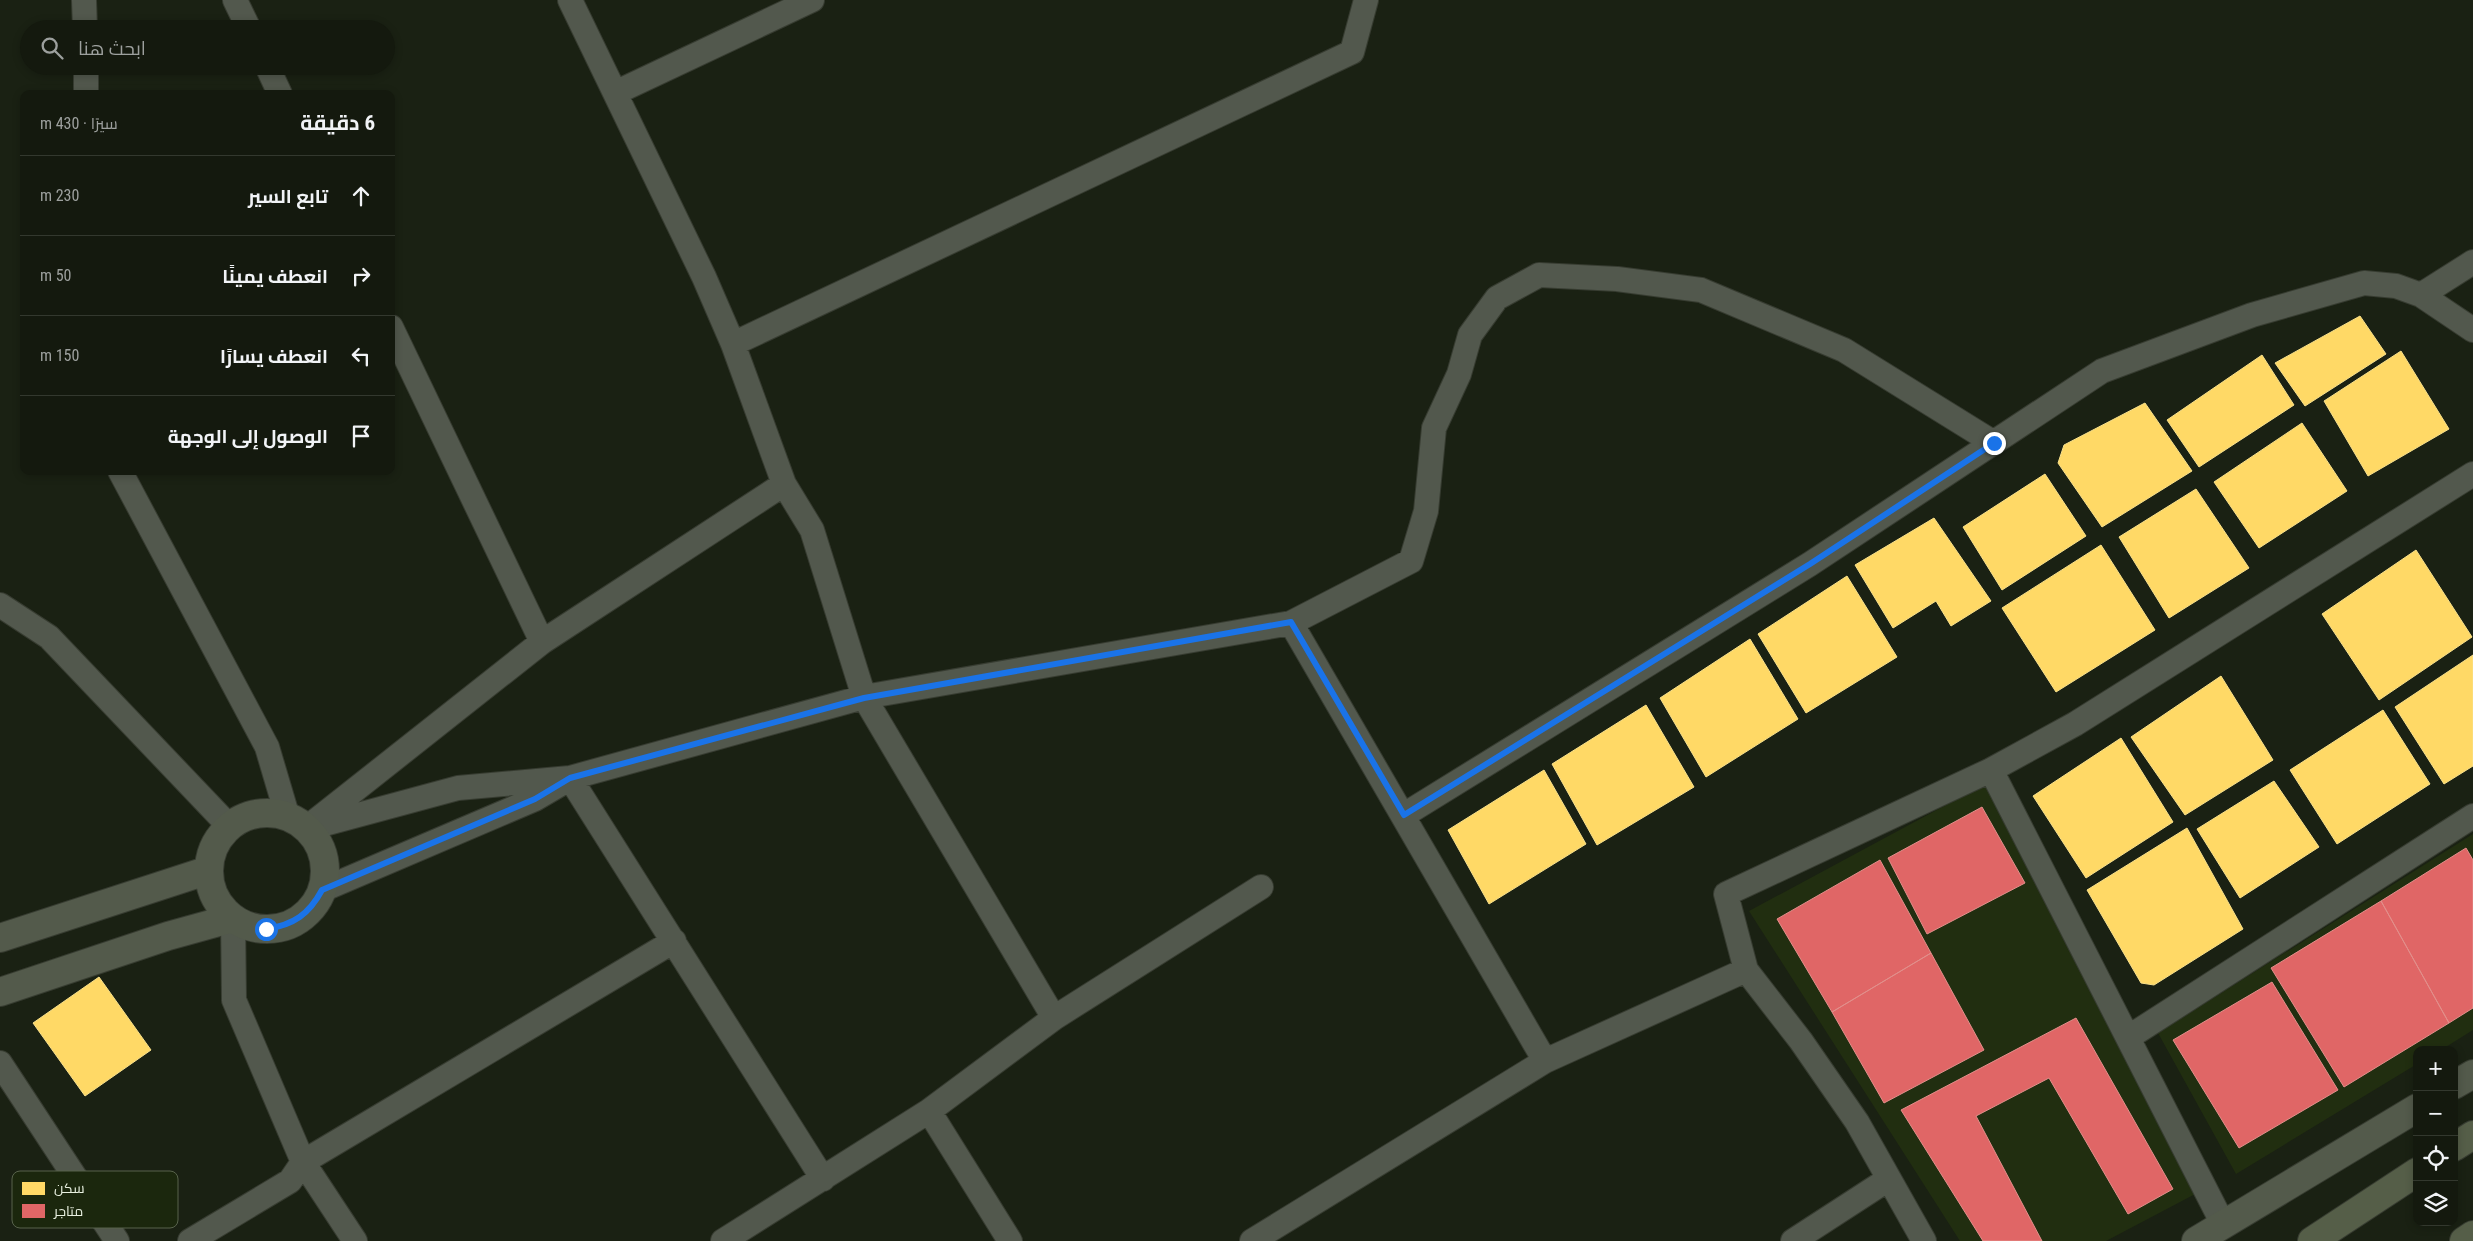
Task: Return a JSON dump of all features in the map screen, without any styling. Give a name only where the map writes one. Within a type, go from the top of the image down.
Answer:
[{"type":"highway","points":[[2458,1144],[2473,1135]]},
{"type":"highway","points":[[2312,1241],[2413,1175]]},
{"type":"highway","points":[[2464,1241],[2473,1235]]},
{"type":"street","points":[[84,0],[85,20]]},
{"type":"street","points":[[235,0],[245,20]]},
{"type":"street","points":[[570,0],[704,277],[733,344],[784,484],[812,530],[864,698],[1054,1018]]},
{"type":"street","points":[[615,93],[812,0]]},
{"type":"street","points":[[733,344],[1352,52],[1366,0]]},
{"type":"street","points":[[86,75],[86,90]]},
{"type":"street","points":[[271,75],[278,90]]},
{"type":"street","points":[[2421,295],[2473,262]]},
{"type":"street","points":[[297,823],[458,788],[570,778],[864,698],[1291,622],[1411,561],[1426,512],[1434,428],[1460,374],[1470,336],[1497,298],[1539,276],[1617,279],[1701,290],[1844,350],[1994,443]]},
{"type":"street","points":[[1404,815],[1810,564],[2102,371],[2252,315],[2364,283],[2396,286],[2421,295],[2473,330]]},
{"type":"street","points":[[395,335],[542,642]]},
{"type":"street","points":[[1924,1241],[1887,1180],[1857,1122],[1801,1041],[1746,970],[1726,894],[1991,770],[2075,724],[2473,474]]},
{"type":"street","points":[[122,475],[267,747],[297,823]]},
{"type":"street","points":[[297,823],[542,642],[784,484]]},
{"type":"street","points":[[0,605],[49,637],[230,827]]},
{"type":"street","points":[[1291,622],[1545,1061]]},
{"type":"street","points":[[1991,770],[2223,1224]]},
{"type":"street","points":[[322,890],[535,799],[570,778]]},
{"type":"street","points":[[570,778],[823,1179]]},
{"type":"street","points":[[274,814],[297,823],[316,841],[323,857],[325,874],[322,890],[314,906],[301,918],[284,927],[266,929],[248,926],[233,918],[220,905],[212,888],[209,870],[212,854],[219,839],[230,827],[243,819],[258,815],[274,814]]},
{"type":"street","points":[[2129,1037],[2473,816]]},
{"type":"street","points":[[0,938],[209,870]]},
{"type":"street","points":[[723,1241],[929,1111],[1054,1018],[1261,887]]},
{"type":"street","points":[[0,992],[168,936],[233,918]]},
{"type":"street","points":[[233,918],[234,1000],[303,1162],[355,1241]]},
{"type":"street","points":[[190,1241],[290,1181],[303,1162],[674,941]]},
{"type":"street","points":[[1252,1241],[1545,1061],[1746,970]]},
{"type":"street","points":[[0,1064],[71,1171]]},
{"type":"street","points":[[2458,1083],[2473,1074]]},
{"type":"street","points":[[2196,1241],[2413,1110]]},
{"type":"street","points":[[929,1111],[1010,1241]]},
{"type":"street","points":[[1793,1241],[1887,1180]]},
{"type":"street","points":[[109,1228],[118,1241]]},
{"type":"shaded area","points":[[1985,784],[2199,1192],[2106,1241],[1960,1241],[1749,911]]},
{"type":"shaded area","points":[[2473,834],[2473,1030],[2447,1046],[2413,1046],[2413,1066],[2236,1174],[2158,1033]]},
{"type":"building: سكن","points":[[2360,316],[2386,354],[2305,406],[2275,363]]},
{"type":"building: سكن","points":[[2401,351],[2449,429],[2368,476],[2324,401]]},
{"type":"building: سكن","points":[[2262,355],[2294,405],[2199,467],[2167,420]]},
{"type":"building: سكن","points":[[2145,403],[2192,471],[2102,527],[2058,463],[2064,445]]},
{"type":"building: سكن","points":[[2302,423],[2347,491],[2259,548],[2214,482]]},
{"type":"building: سكن","points":[[2045,474],[2086,536],[2002,590],[1963,527]]},
{"type":"building: سكن","points":[[2196,489],[2249,568],[2169,618],[2119,537]]},
{"type":"building: سكن","points":[[1934,518],[1991,601],[1951,626],[1936,601],[1893,628],[1855,565]]},
{"type":"building: سكن","points":[[2101,545],[2155,630],[2056,692],[2002,608]]},
{"type":"building: سكن","points":[[2416,550],[2472,637],[2379,700],[2322,614]]},
{"type":"building: سكن","points":[[1847,576],[1897,657],[1806,713],[1758,634]]},
{"type":"building: سكن","points":[[1750,639],[1798,719],[1706,777],[1660,698]]},
{"type":"building: سكن","points":[[2473,655],[2473,766],[2444,784],[2395,707]]},
{"type":"building: سكن","points":[[2221,676],[2273,760],[2185,815],[2131,737]]},
{"type":"building: سكن","points":[[1646,705],[1694,787],[1597,845],[1552,764]]},
{"type":"building: سكن","points":[[2383,710],[2430,784],[2337,844],[2290,770]]},
{"type":"building: سكن","points":[[2121,738],[2173,822],[2086,878],[2033,796]]},
{"type":"building: سكن","points":[[1544,770],[1586,844],[1489,904],[1448,830]]},
{"type":"building: سكن","points":[[2274,781],[2319,847],[2240,898],[2197,829]]},
{"type":"building: سكن","points":[[2187,828],[2243,929],[2154,985],[2141,983],[2087,890]]},
{"type":"building: سكن","points":[[99,977],[151,1050],[85,1096],[33,1023]]},
{"type":"building: متاجر","points":[[1982,807],[2025,883],[1927,934],[1888,858]]},
{"type":"building: متاجر","points":[[2466,848],[2473,860],[2473,1008],[2449,1023],[2381,901]]},
{"type":"building: متاجر","points":[[1880,860],[1931,953],[1832,1012],[1777,919]]},
{"type":"building: متاجر","points":[[2381,901],[2449,1023],[2344,1087],[2271,968]]},
{"type":"building: متاجر","points":[[1931,953],[1984,1050],[1884,1103],[1832,1012]]},
{"type":"building: متاجر","points":[[2272,982],[2338,1090],[2239,1148],[2173,1040]]},
{"type":"building: متاجر","points":[[2076,1018],[2173,1189],[2128,1214],[2049,1078],[1976,1116],[2042,1241],[1983,1241],[1901,1110]]},
{"type":"route","points":[[266,929],[284,927],[301,918],[314,906],[322,890],[535,799],[570,778],[864,698],[1291,622],[1404,815],[1810,564],[1994,443]]}]
